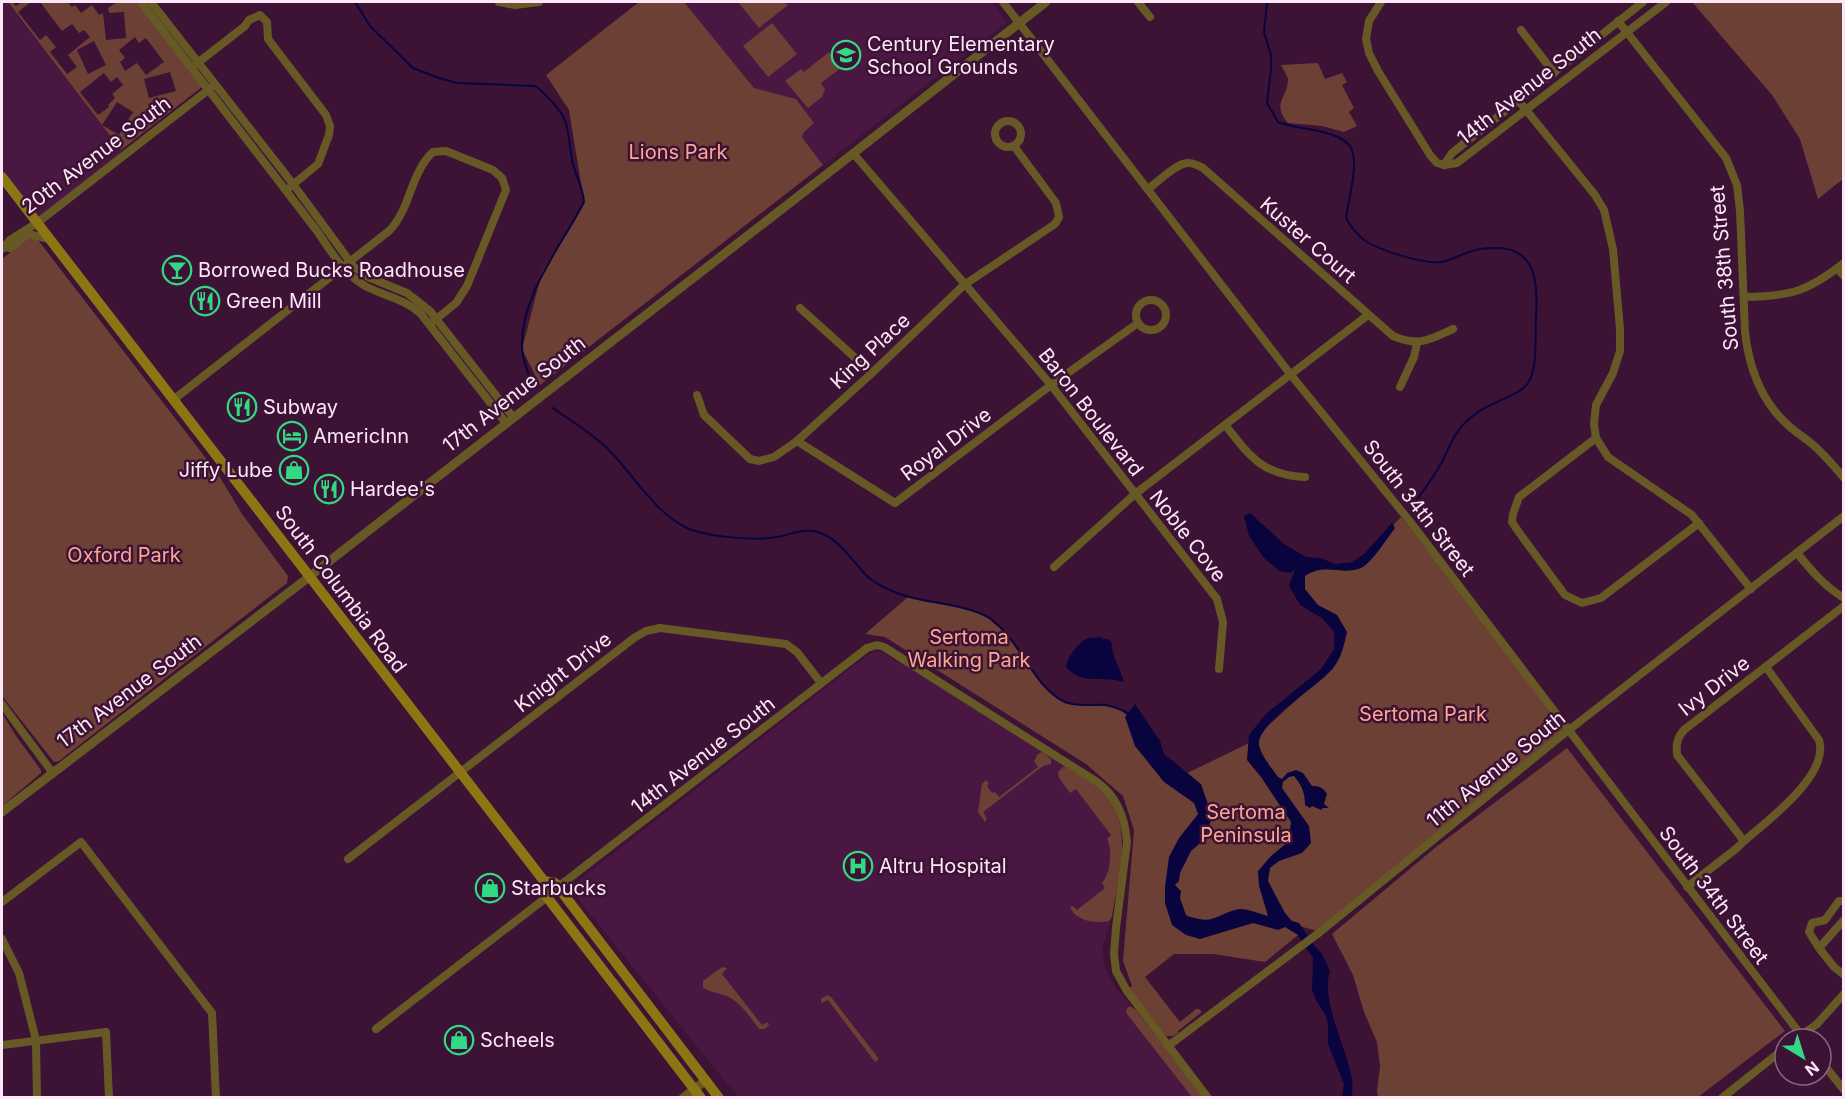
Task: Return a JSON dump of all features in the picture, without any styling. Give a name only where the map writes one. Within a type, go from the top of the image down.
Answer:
[{"type":"main road","name":"South Columbia Road","points":[[2,177],[459,773],[544,881],[555,883],[558,887]]},
{"type":"main road","name":"South Columbia Road","points":[[544,881],[543,892],[698,1093]]},
{"type":"main road","points":[[558,887],[719,1098]]},
{"type":"main road","points":[[547,897],[559,901],[581,919]]},
{"type":"street","points":[[141,2],[155,13],[199,62],[350,262],[361,273],[415,298],[509,420]]},
{"type":"street","points":[[151,2],[155,13],[191,67],[343,268],[367,287],[411,305],[434,322]]},
{"type":"street","points":[[499,2],[515,5],[539,2]]},
{"type":"street","name":"South 34th Street","points":[[1003,2],[1291,375],[1408,519],[1792,1027]]},
{"type":"street","name":"17th Avenue South","points":[[2,812],[309,577],[1046,2]]},
{"type":"street","points":[[1138,2],[1150,17]]},
{"type":"street","points":[[1381,2],[1369,21],[1366,39],[1369,53],[1420,141],[1437,163],[1444,165]]},
{"type":"street","name":"14th Avenue South","points":[[1444,165],[1452,153],[1643,2]]},
{"type":"street","name":"14th Avenue South","points":[[1444,165],[1457,163],[1666,2]]},
{"type":"street","points":[[191,67],[245,26],[249,20],[260,15],[267,22],[268,39],[326,116],[330,126],[318,164],[286,190]]},
{"type":"street","name":"South 38th Street","points":[[1618,21],[1726,158],[1737,185],[1747,352],[1759,386],[1780,417],[1821,452],[1844,478]]},
{"type":"street","points":[[1521,30],[1554,73]]},
{"type":"street","name":"20th Avenue South","points":[[3,248],[10,240],[37,223],[216,84]]},
{"type":"street","points":[[1518,100],[1594,195],[1604,210],[1609,229],[1613,249],[1620,351],[1613,373],[1596,405],[1594,424],[1596,438],[1608,457],[1692,514],[1751,589]]},
{"type":"street","name":"King Place","points":[[697,395],[704,415],[750,459],[759,461],[774,457],[797,441],[964,285],[1055,224],[1059,217],[1056,203],[1014,146]]},
{"type":"street","points":[[173,400],[389,231],[397,223],[423,161],[433,152],[446,151],[493,170],[502,178],[506,190],[467,286],[456,303],[434,322]]},
{"type":"street","name":"Baron Boulevard","points":[[853,153],[1051,385],[1135,494],[1368,315]]},
{"type":"street","name":"Kuster Court","points":[[1148,189],[1182,164],[1190,163],[1203,168],[1392,336],[1403,341],[1417,343]]},
{"type":"street","name":"20th Avenue South","points":[[3,248],[10,248],[28,234],[50,240]]},
{"type":"street","points":[[1745,297],[1794,292],[1820,281],[1840,266],[1844,276]]},
{"type":"street","points":[[1152,299],[1164,307],[1166,317],[1164,322],[1156,328],[1146,329],[1138,323],[1137,309],[1143,302],[1152,299]]},
{"type":"street","points":[[800,308],[872,373]]},
{"type":"street","points":[[1051,385],[1138,323]]},
{"type":"street","points":[[1400,387],[1414,357],[1417,343],[1426,342],[1453,329]]},
{"type":"street","name":"Royal Drive","points":[[797,441],[895,503],[1051,385]]},
{"type":"street","points":[[1226,426],[1242,447],[1263,467],[1287,476],[1305,477]]},
{"type":"street","points":[[1596,438],[1520,497],[1512,514],[1512,522],[1565,595],[1582,603],[1602,598],[1699,523]]},
{"type":"street","points":[[1054,567],[1135,494]]},
{"type":"street","name":"Noble Cove","points":[[1135,494],[1217,599],[1223,622],[1219,669]]},
{"type":"street","name":"11th Avenue South","points":[[1168,1046],[1298,949],[1569,730],[1844,516]]},
{"type":"street","points":[[1797,553],[1819,579],[1844,598]]},
{"type":"street","name":"Ivy Drive","points":[[1744,841],[1677,755],[1678,738],[1684,730],[1844,606]]},
{"type":"street","name":"Knight Drive","points":[[348,859],[646,631],[660,628],[786,644],[797,652],[821,683]]},
{"type":"street","name":"14th Avenue South","points":[[558,887],[867,648],[877,645],[884,647],[1097,782],[1111,794],[1121,813],[1126,830],[1114,954],[1116,971],[1127,991],[1168,1046]]},
{"type":"street","points":[[1687,887],[1737,848],[1791,799],[1810,776],[1821,754],[1819,740],[1766,666]]},
{"type":"street","points":[[2,704],[52,772]]},
{"type":"street","points":[[2,902],[81,842],[212,1013],[216,1098]]},
{"type":"street","points":[[376,1029],[547,897]]},
{"type":"street","points":[[1844,901],[1839,901],[1825,920],[1812,923],[1809,932],[1834,967],[1844,975]]},
{"type":"street","points":[[1819,948],[1844,920]]},
{"type":"street","points":[[2,939],[19,973],[36,1040],[37,1098]]},
{"type":"street","points":[[1813,1027],[1844,994]]},
{"type":"street","points":[[2,1045],[106,1032],[109,1098]]},
{"type":"street","points":[[1168,1046],[1208,1098]]},
{"type":"street","points":[[1722,1098],[1773,1058]]},
{"type":"street","points":[[1833,1075],[1844,1089]]},
{"type":"street","points":[[682,1098],[698,1093],[706,1080]]},
{"type":"shaded area","points":[[2,2],[7,2],[125,155],[37,223],[2,177]]},
{"type":"shaded area","name":"Century Elementary School Grounds","points":[[684,2],[991,2],[1007,22],[823,165],[802,136],[804,132],[796,99],[754,88]]},
{"type":"shaded area","points":[[1250,513],[1284,544],[1306,557],[1320,558],[1336,564],[1352,562],[1364,554],[1392,523],[1395,528],[1365,566],[1347,571],[1319,570],[1305,576],[1305,589],[1318,605],[1337,615],[1347,632],[1344,646],[1334,667],[1278,715],[1261,736],[1259,745],[1264,758],[1278,777],[1282,779],[1287,773],[1296,770],[1303,773],[1312,786],[1321,787],[1327,794],[1324,804],[1329,808],[1321,810],[1312,806],[1310,808],[1305,805],[1302,790],[1294,776],[1283,782],[1282,788],[1309,826],[1311,843],[1302,853],[1279,861],[1270,868],[1268,881],[1285,913],[1292,921],[1299,923],[1322,954],[1330,971],[1328,983],[1331,1010],[1349,1067],[1352,1097],[1342,1097],[1344,1084],[1328,1044],[1326,1016],[1312,990],[1313,958],[1298,935],[1285,927],[1278,930],[1253,923],[1200,939],[1186,935],[1172,925],[1165,903],[1169,857],[1179,838],[1198,814],[1194,803],[1164,782],[1135,746],[1125,717],[1135,704],[1160,741],[1164,754],[1201,784],[1209,807],[1211,820],[1205,839],[1191,851],[1180,873],[1179,881],[1175,885],[1181,891],[1180,898],[1186,915],[1205,920],[1240,909],[1268,916],[1259,886],[1258,871],[1288,842],[1291,822],[1247,760],[1249,735],[1266,714],[1321,669],[1334,649],[1334,632],[1323,619],[1300,605],[1289,586],[1295,569],[1291,573],[1279,571],[1264,558],[1249,536],[1244,516]]},
{"type":"shaded area","points":[[1101,637],[1112,643],[1114,657],[1124,682],[1086,678],[1072,673],[1066,667],[1070,656],[1083,641],[1088,638]]},
{"type":"shaded area","name":"Altru Hospital","points":[[881,652],[910,668],[1087,780],[1108,798],[1115,809],[1122,848],[1111,921],[1102,949],[1105,967],[1116,988],[1207,1097],[738,1097],[577,898],[572,891],[574,884],[869,654]]},
{"type":"green space","points":[[8,2],[16,6],[22,2],[31,2],[18,12],[40,40],[46,35],[56,47],[50,52],[67,74],[77,67],[68,55],[90,37],[84,30],[79,33],[72,24],[62,31],[40,2],[68,2],[72,7],[75,5],[81,13],[92,5],[99,15],[103,13],[106,40],[126,38],[124,12],[109,13],[108,8],[117,2],[137,2],[202,87],[121,150]],"holes":[[[135,37],[139,43],[146,38],[164,62],[146,75],[137,63],[125,71],[120,62],[125,58],[119,50]],[[94,41],[106,65],[88,74],[77,50]],[[170,72],[176,91],[149,98],[144,79]],[[104,73],[111,82],[117,77],[123,85],[112,94],[115,98],[108,105],[109,107],[98,115],[80,92]],[[117,102],[133,112],[119,135],[102,125]]]},
{"type":"green space","name":"Lions Park","points":[[639,2],[684,2],[754,88],[796,99],[814,123],[802,137],[823,165],[540,385],[522,349],[542,272],[584,202],[569,110],[546,75]]},
{"type":"green space","points":[[738,2],[785,2],[788,5],[759,28]]},
{"type":"green space","points":[[1692,2],[1843,2],[1843,179],[1818,199],[1800,139],[1772,95]]},
{"type":"green space","points":[[772,23],[797,54],[768,77],[743,46]]},
{"type":"green space","points":[[829,52],[841,68],[821,83],[825,89],[822,97],[808,108],[785,81],[801,69],[804,72]]},
{"type":"green space","points":[[1318,63],[1325,79],[1342,73],[1347,82],[1342,85],[1354,108],[1349,112],[1357,126],[1344,132],[1322,126],[1288,123],[1283,116],[1281,105],[1288,79],[1281,65]]},
{"type":"green space","name":"Oxford Park","points":[[27,239],[38,240],[218,474],[242,514],[288,576],[287,583],[59,761],[54,762],[2,696],[2,259]]},
{"type":"green space","points":[[1401,517],[1569,730],[1320,932],[1286,922],[1298,935],[1265,962],[1213,954],[1174,954],[1145,977],[1180,1022],[1196,1009],[1202,1012],[1178,1033],[1166,1036],[1129,988],[1132,986],[1123,961],[1134,830],[1123,796],[1086,764],[885,637],[865,634],[908,597],[970,609],[986,617],[1009,635],[1052,694],[1066,703],[1117,707],[1149,734],[1173,780],[1249,743],[1326,673],[1341,634],[1294,588],[1302,566],[1341,567],[1362,558]]},
{"type":"green space","points":[[2,713],[41,773],[2,806]]},
{"type":"green space","points":[[1567,748],[1782,1027],[1773,1027],[1773,1040],[1698,1097],[1378,1097],[1380,1066],[1377,1042],[1364,1012],[1353,975],[1332,934],[1436,847]]},
{"type":"green space","points":[[1042,752],[1051,759],[1051,764],[1043,766],[983,812],[987,819],[985,822],[978,812],[982,784],[986,780],[992,793],[995,792],[999,797],[1038,767],[1034,761]]},
{"type":"green space","points":[[1064,766],[1092,783],[1106,795],[1115,808],[1120,823],[1122,854],[1112,917],[1109,921],[1086,920],[1076,916],[1070,907],[1073,906],[1077,910],[1105,888],[1102,883],[1109,868],[1110,849],[1107,839],[1111,835],[1076,789],[1070,793],[1059,778],[1058,772]]},
{"type":"green space","points":[[722,967],[727,968],[722,974],[762,1025],[768,1022],[769,1025],[765,1029],[759,1029],[737,1002],[703,988],[703,981]]},
{"type":"green space","points":[[827,995],[831,997],[879,1059],[875,1062],[828,1000],[821,1002],[821,999]]},
{"type":"green space","points":[[1130,1006],[1136,1010],[1203,1097],[1192,1097],[1127,1014],[1126,1010]]},
{"type":"waterway","points":[[355,2],[370,26],[413,68],[457,83],[535,86],[553,103],[564,118],[572,160],[584,202],[544,271],[528,309],[523,328],[522,347],[530,379]]},
{"type":"waterway","points":[[1267,2],[1264,32],[1271,55],[1267,103],[1278,122],[1331,134],[1349,145],[1354,160],[1354,169],[1346,218],[1352,228],[1367,242],[1383,249],[1413,259],[1433,262],[1445,261],[1480,249],[1511,250],[1528,262],[1535,281],[1537,304],[1535,351],[1533,369],[1528,383],[1514,394],[1483,409],[1463,425],[1454,437],[1437,471],[1415,502]]},
{"type":"waterway","points":[[553,408],[602,443],[657,506],[680,524],[701,532],[747,538],[777,537],[804,531],[821,533],[835,541],[867,576],[884,587],[902,595],[966,609],[990,618],[1008,636],[1046,688],[1065,702],[1108,706],[1130,714]]},
{"type":"place","name":"Century Elementary School Grounds","points":[[846,55]]},
{"type":"place","name":"Borrowed Bucks Roadhouse","points":[[177,270]]},
{"type":"place","name":"Green Mill","points":[[205,301]]},
{"type":"place","name":"Subway","points":[[242,407]]},
{"type":"place","name":"AmericInn","points":[[292,436]]},
{"type":"place","name":"Jiffy Lube","points":[[294,470]]},
{"type":"place","name":"Hardee's","points":[[329,489]]},
{"type":"place","name":"Altru Hospital","points":[[858,866]]},
{"type":"place","name":"Starbucks","points":[[490,888]]},
{"type":"place","name":"Scheels","points":[[459,1040]]},
{"type":"park label","name":"Sertoma Walking Park","points":[[969,648]]},
{"type":"park label","name":"Sertoma Park","points":[[1423,714]]},
{"type":"park label","name":"Sertoma Peninsula","points":[[1246,824]]}]
